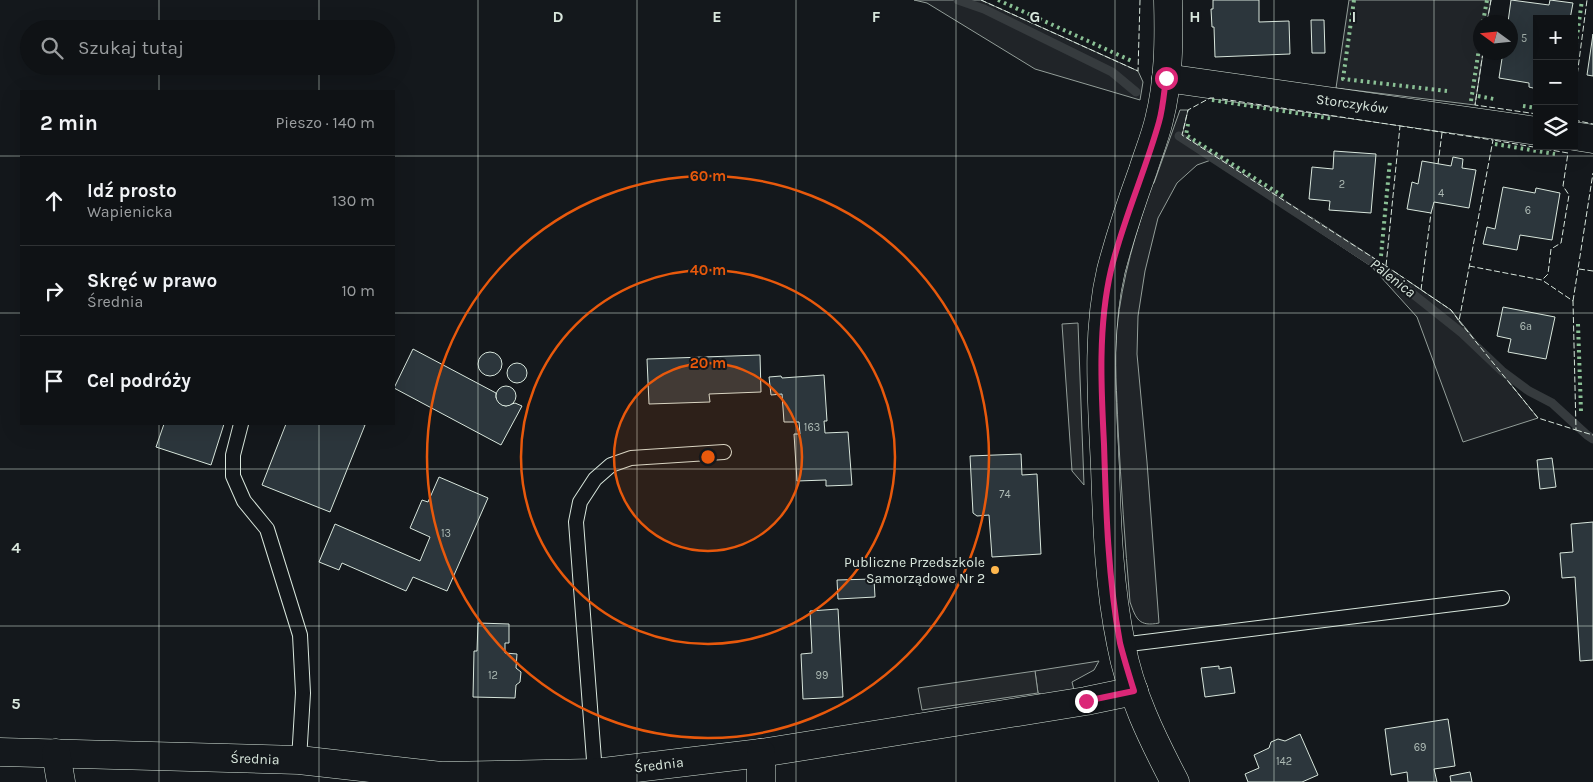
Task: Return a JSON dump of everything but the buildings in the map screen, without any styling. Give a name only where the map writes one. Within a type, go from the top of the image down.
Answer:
[{"type":"street","points":[[1168,0],[1169,35],[1166,78],[1159,121],[1121,235],[1111,272],[1105,308],[1102,395],[1106,505],[1113,587],[1121,645],[1134,691],[1150,734],[1175,782]]},
{"type":"street","name":"Storczyków","points":[[1166,78],[1533,130]]},
{"type":"street","points":[[1578,137],[1593,139]]},
{"type":"street","name":"Średnia","points":[[0,752],[299,760],[441,779],[595,772],[761,753],[1086,701],[1134,691]]},
{"type":"street","points":[[56,753],[61,782]]},
{"type":"street","points":[[761,753],[761,782]]},
{"type":"lane","points":[[242,425],[232,455],[233,476],[244,501],[267,528],[300,635],[303,693],[299,760]]},
{"type":"lane","points":[[595,772],[576,522],[580,502],[595,479],[611,465],[630,458],[724,452]]},
{"type":"lane","points":[[1121,645],[1502,598]]},
{"type":"shaded area","points":[[914,0],[981,0],[1138,71],[1143,82],[1140,100],[1035,69],[927,3]]},
{"type":"shaded area","points":[[1349,0],[1491,0],[1488,15],[1473,15],[1473,60],[1482,60],[1475,105],[1336,88]]},
{"type":"shaded area","points":[[1180,110],[1188,110],[1181,140],[1211,160],[1197,165],[1177,183],[1158,218],[1145,271],[1138,316],[1137,354],[1159,623],[1147,624],[1139,620],[1130,602],[1118,427],[1116,340],[1122,291],[1135,237],[1152,184],[1154,183]]},
{"type":"shaded area","points":[[1311,217],[1451,310],[1538,418],[1463,442],[1417,317],[1371,266],[1306,223]]},
{"type":"shaded area","points":[[1078,323],[1084,485],[1072,471],[1062,324]]},
{"type":"shaded area","points":[[1099,661],[1094,670],[1072,682],[1074,690],[1045,696],[1038,693],[1035,671]]},
{"type":"shaded area","points":[[1035,671],[1038,693],[922,710],[918,688]]},
{"type":"waterway","name":"Palenica","points":[[958,0],[984,9],[1112,72],[1136,92]]},
{"type":"waterway","name":"Palenica","points":[[1179,136],[1374,263],[1462,333],[1502,371],[1529,391],[1552,403],[1593,439]]},
{"type":"hedge","points":[[998,0],[1134,62]]},
{"type":"hedge","points":[[1354,0],[1343,79],[1447,91]]},
{"type":"hedge","points":[[1484,15],[1487,0]]},
{"type":"hedge","points":[[1578,29],[1582,0]]},
{"type":"hedge","points":[[1471,101],[1477,60]]},
{"type":"hedge","points":[[1478,96],[1494,99]]},
{"type":"hedge","points":[[1212,100],[1334,119]]},
{"type":"hedge","points":[[1523,106],[1533,107]]},
{"type":"hedge","points":[[1188,124],[1186,135],[1286,198]]},
{"type":"hedge","points":[[1495,144],[1555,154]]},
{"type":"hedge","points":[[1381,256],[1390,160]]},
{"type":"hedge","points":[[1578,324],[1581,411]]},
{"type":"fence","points":[[981,0],[1138,71],[1140,0]]},
{"type":"fence","points":[[1488,15],[1491,0]]},
{"type":"fence","points":[[1578,69],[1587,0]]},
{"type":"fence","points":[[1482,60],[1475,105],[1533,113]]},
{"type":"fence","points":[[1214,98],[1210,98],[1188,110],[1182,135],[1386,266],[1400,126]]},
{"type":"fence","points":[[1222,99],[1493,140],[1459,321],[1451,310],[1386,266]]},
{"type":"fence","points":[[1578,121],[1593,124]]},
{"type":"fence","points":[[1438,164],[1442,133]]},
{"type":"fence","points":[[1469,266],[1542,280],[1548,274],[1551,249],[1561,243],[1569,195],[1563,186],[1568,153],[1493,140]]},
{"type":"fence","points":[[1573,301],[1593,173]]},
{"type":"fence","points":[[1421,290],[1431,213]]},
{"type":"fence","points":[[1579,269],[1593,271]]},
{"type":"fence","points":[[1459,321],[1538,418],[1576,430],[1573,301],[1542,280]]},
{"type":"fence","points":[[1576,430],[1593,435]]},
{"type":"place","name":"Publiczne Przedszkole Samorządowe Nr 2","points":[[995,570]]},
{"type":"route","points":[[1086,701],[1134,691],[1121,645],[1116,617],[1107,524],[1102,348],[1105,308],[1111,272],[1121,235],[1159,121],[1166,78]]}]
